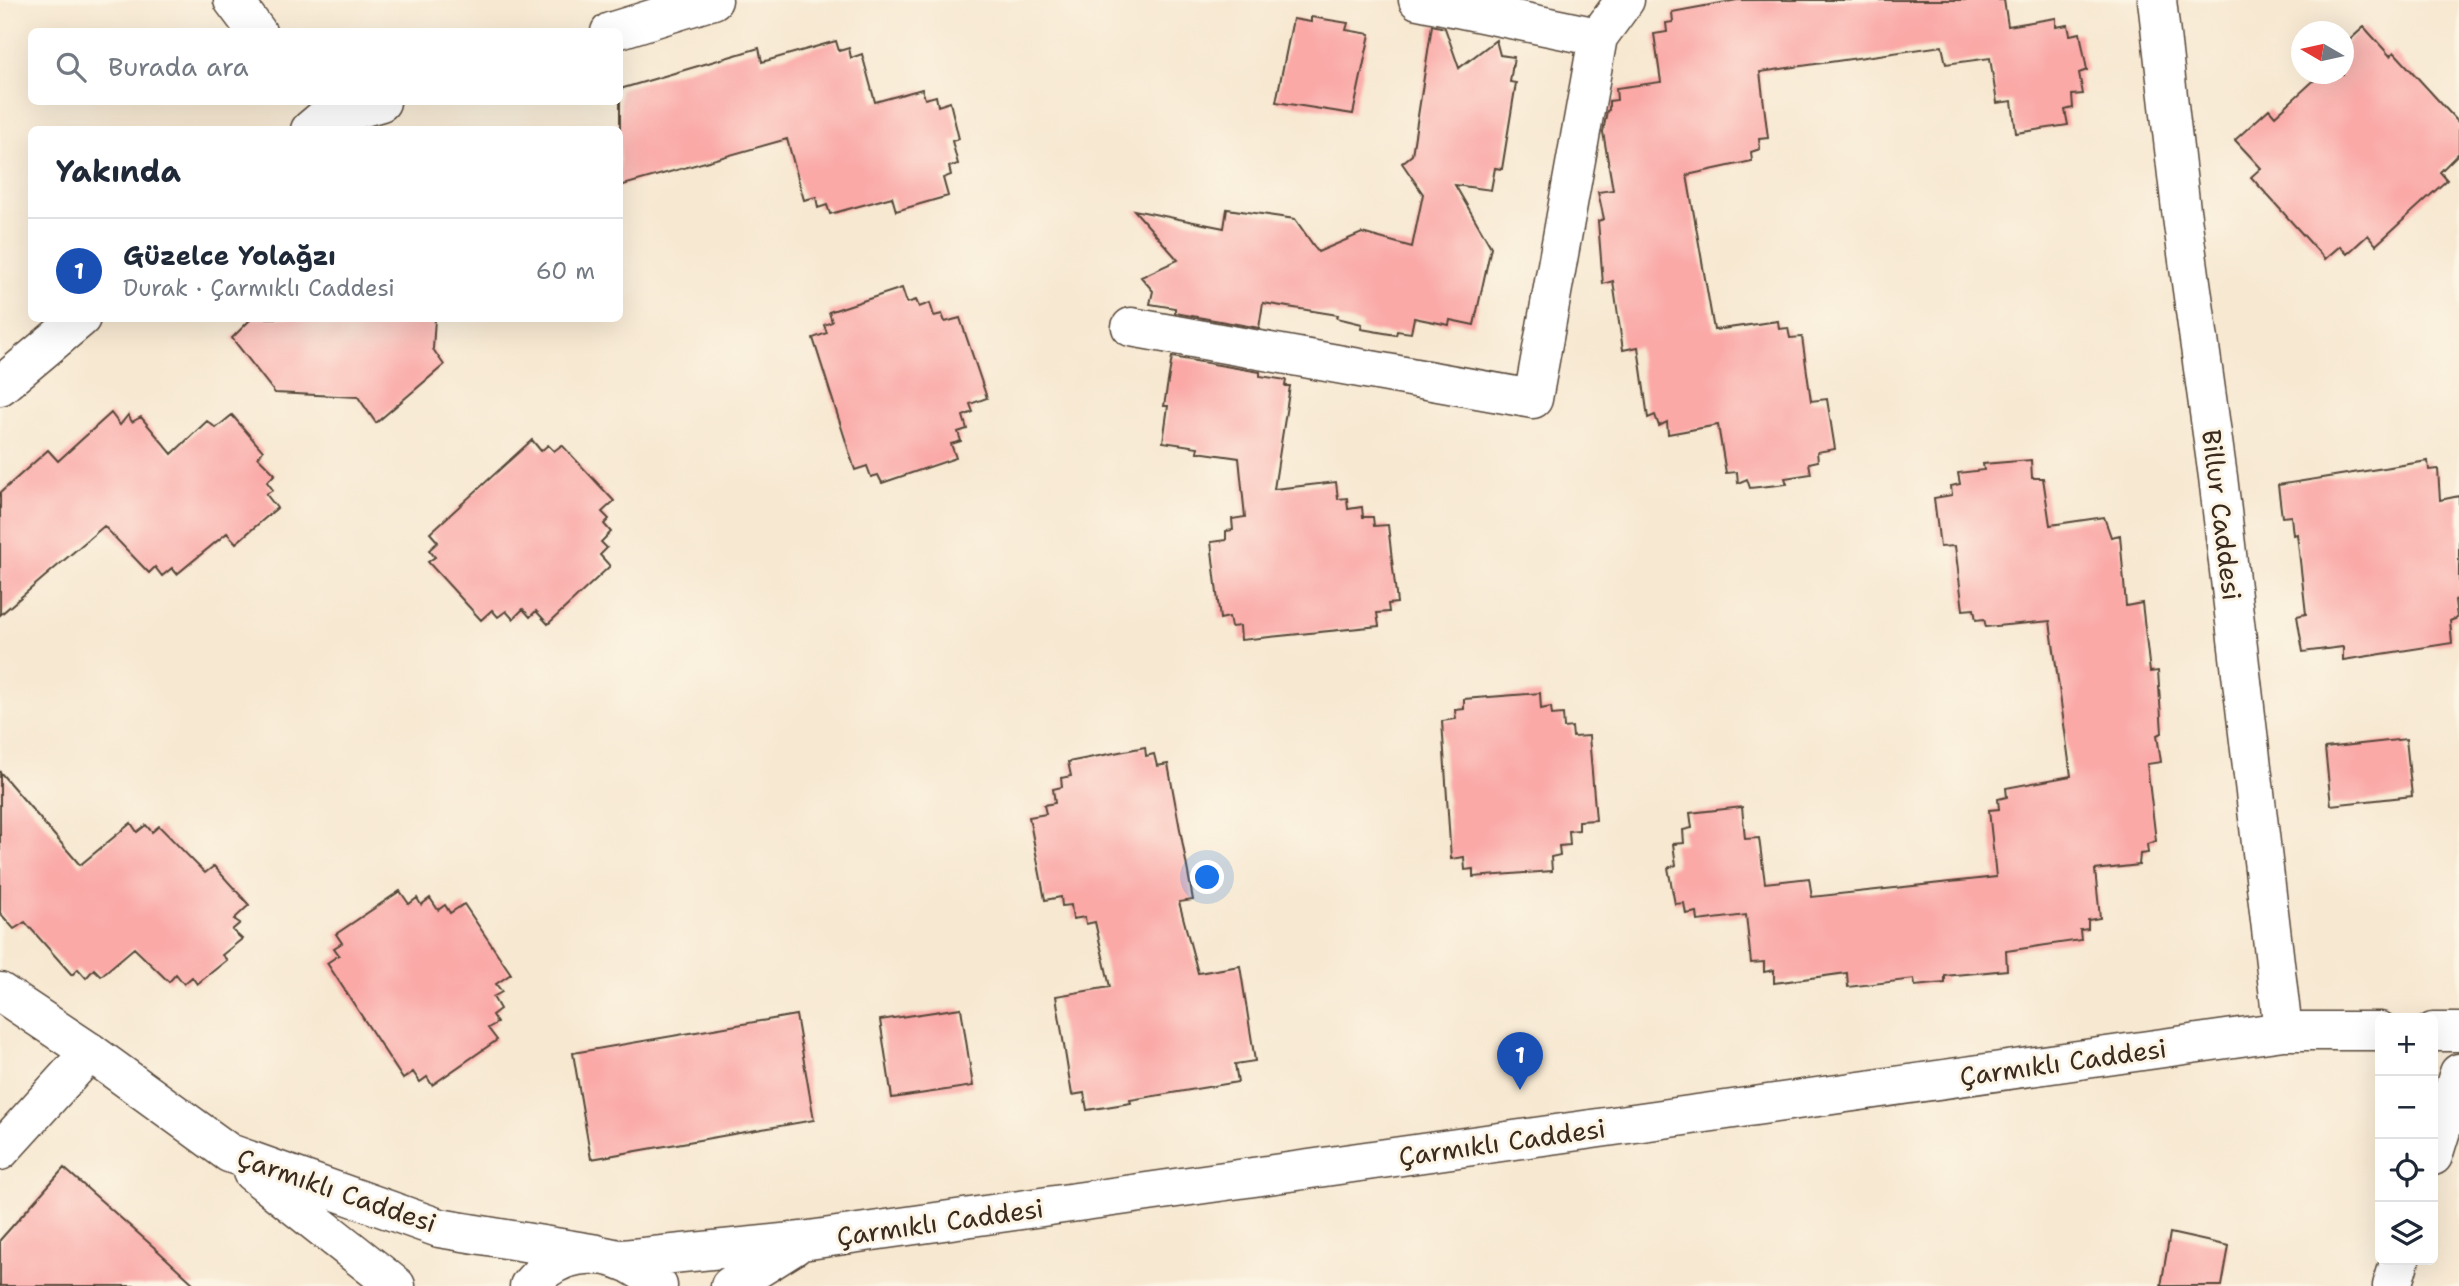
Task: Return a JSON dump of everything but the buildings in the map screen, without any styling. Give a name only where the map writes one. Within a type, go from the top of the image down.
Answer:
[{"type":"main road","points":[[233,0],[254,28]]},
{"type":"main road","points":[[623,28],[713,0]]},
{"type":"main road","points":[[1418,0],[1598,37]]},
{"type":"main road","points":[[1131,327],[1533,399],[1598,37],[1625,0]]},
{"type":"main road","name":"Billur Caddesi","points":[[2157,0],[2181,210],[2218,477],[2283,1031]]},
{"type":"main road","points":[[314,117],[368,105]]},
{"type":"main road","points":[[0,386],[76,322]]},
{"type":"main road","name":"Çarmıklı Caddesi","points":[[0,992],[90,1052],[229,1153],[439,1228],[610,1257],[802,1241],[2283,1031],[2375,1031]]},
{"type":"main road","points":[[2438,1032],[2459,1032]]},
{"type":"main road","points":[[0,1151],[90,1052]]},
{"type":"main road","points":[[2438,1140],[2459,1073]]},
{"type":"main road","points":[[229,1153],[396,1286]]},
{"type":"main road","points":[[730,1286],[802,1241]]},
{"type":"main road","points":[[529,1286],[545,1270],[569,1257],[610,1257],[647,1273],[658,1286]]},
{"type":"main road","points":[[2392,1286],[2398,1265]]},
{"type":"place","name":"Güzelce Yolağzı","points":[[1520,1090]]}]
